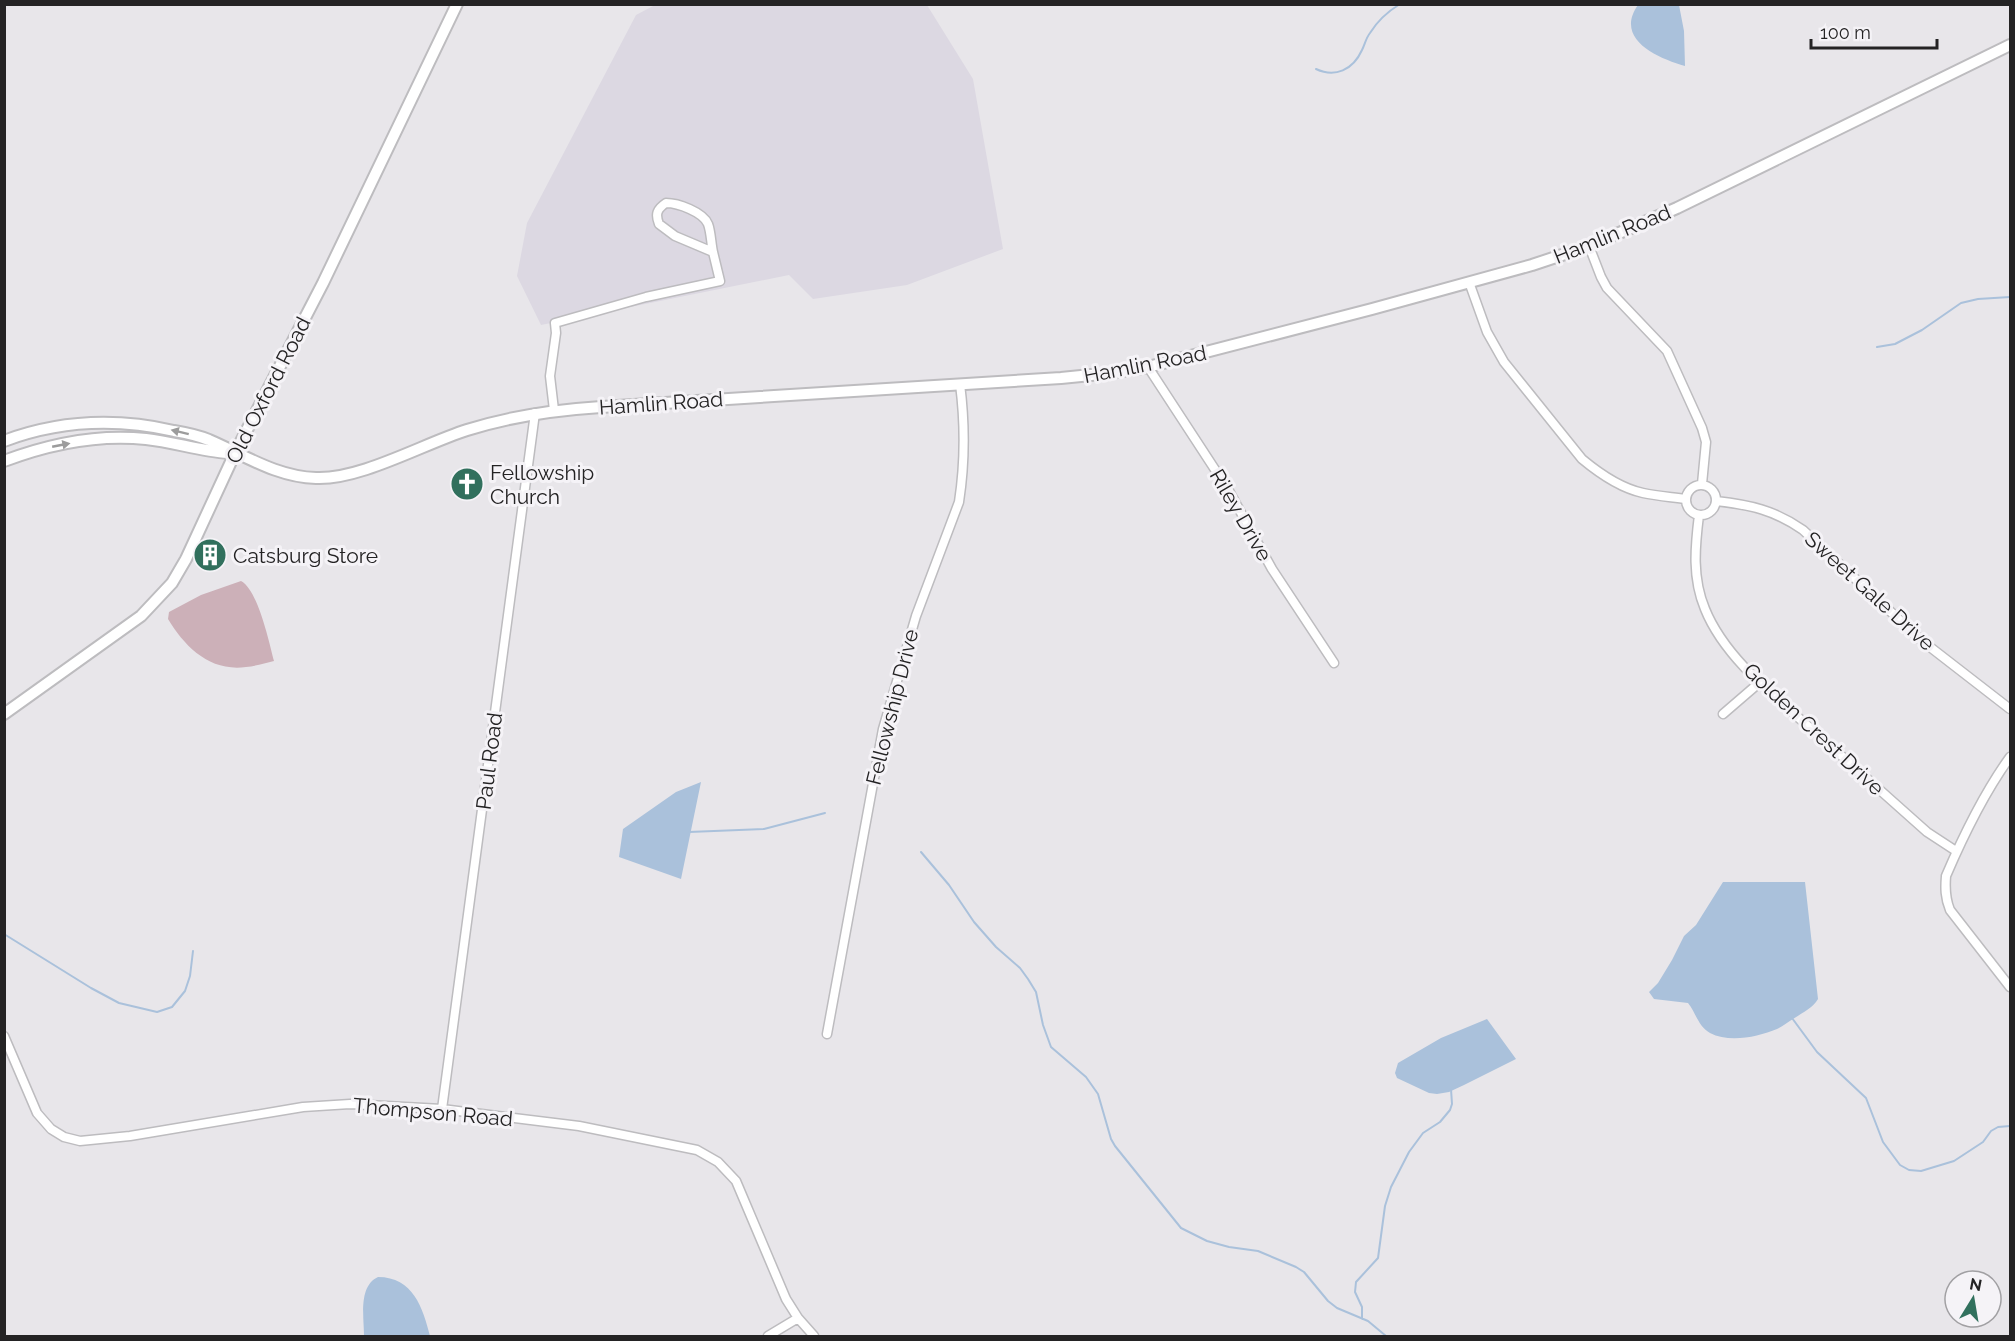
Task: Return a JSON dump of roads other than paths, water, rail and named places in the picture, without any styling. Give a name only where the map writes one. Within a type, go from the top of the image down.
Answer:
[{"type":"street","name":"Old Oxford Road","points":[[4,714],[130,625],[161,597],[172,583],[186,559],[235,453],[323,283],[457,4]]},
{"type":"street","name":"Hamlin Road","points":[[4,441],[55,427],[111,422],[141,424],[207,439],[272,469],[295,476],[327,478],[367,468],[467,430],[554,410],[1086,376],[1148,367],[1296,330],[1532,265],[1589,246],[1677,208],[2010,45]]},
{"type":"street","points":[[554,410],[550,376],[556,333],[555,323],[646,297],[720,281],[708,224],[704,219],[693,211],[674,203],[666,203],[659,207],[656,218],[659,224],[675,236],[713,252]]},
{"type":"street","points":[[1589,246],[1607,288],[1667,351],[1702,428],[1706,442],[1702,484]]},
{"type":"street","points":[[1469,282],[1487,332],[1504,362],[1582,459],[1596,471],[1622,487],[1644,494],[1686,499]]},
{"type":"street","name":"Riley Drive","points":[[1148,367],[1230,491],[1272,569],[1334,663]]},
{"type":"street","name":"Fellowship Drive","points":[[827,1034],[883,729],[916,616],[959,502],[964,430],[960,384]]},
{"type":"street","name":"Paul Road","points":[[442,1108],[535,413]]},
{"type":"street","points":[[4,461],[66,443],[124,439],[165,442],[208,451],[235,453]]},
{"type":"street","points":[[1702,484],[1713,490],[1716,501],[1711,512],[1699,515],[1689,509],[1686,499],[1691,488],[1702,484]]},
{"type":"street","name":"Sweet Gale Drive","points":[[1716,501],[1765,509],[1803,530],[1921,640],[2010,709]]},
{"type":"street","name":"Golden Crest Drive","points":[[1699,515],[1696,583],[1705,610],[1725,644],[1759,683],[1927,832],[1956,852]]},
{"type":"street","points":[[1723,714],[1759,683]]},
{"type":"street","points":[[2010,757],[1991,785],[1946,876],[1946,899],[1950,910],[2010,987]]},
{"type":"street","name":"Thompson Road","points":[[4,1036],[37,1113],[51,1129],[64,1137],[80,1141],[130,1136],[303,1107],[350,1104],[442,1108],[613,1132],[688,1148],[708,1155],[726,1168],[736,1181],[786,1299],[798,1318],[814,1336]]},
{"type":"street","points":[[768,1336],[798,1318]]},
{"type":"water","points":[[1638,5],[1679,5],[1684,31],[1685,66],[1651,52],[1635,37],[1631,28],[1632,17]]},
{"type":"water","points":[[701,782],[681,879],[619,857],[623,829],[676,792]]},
{"type":"water","points":[[1723,882],[1805,882],[1818,999],[1810,1008],[1769,1032],[1735,1038],[1718,1036],[1706,1030],[1688,1003],[1654,999],[1649,992],[1658,983],[1684,936],[1696,925]]},
{"type":"water","points":[[1487,1019],[1516,1059],[1449,1092],[1437,1094],[1429,1093],[1397,1078],[1395,1073],[1398,1063],[1441,1038]]},
{"type":"water","points":[[378,1277],[390,1278],[408,1288],[420,1305],[430,1336],[364,1336],[365,1295],[367,1287]]},
{"type":"waterway","points":[[1316,69],[1323,72],[1337,72],[1354,63],[1376,24],[1400,4]]},
{"type":"waterway","points":[[1877,347],[1895,344],[1922,330],[1961,303],[1978,299],[2010,297]]},
{"type":"waterway","points":[[689,832],[764,829],[825,813]]},
{"type":"waterway","points":[[921,852],[949,885],[974,922],[1028,979],[1036,992],[1043,1025],[1051,1047],[1086,1077],[1098,1094],[1115,1146],[1181,1228],[1207,1241],[1258,1251],[1296,1267],[1304,1272],[1328,1301],[1337,1308],[1368,1321],[1386,1336]]},
{"type":"waterway","points":[[4,934],[119,1003],[157,1012],[172,1007],[185,991],[190,976],[193,951]]},
{"type":"waterway","points":[[1792,1018],[1817,1052],[1866,1098],[1883,1142],[1900,1165],[1909,1170],[1921,1171],[1954,1161],[1983,1142],[1991,1131],[1998,1127],[2010,1126]]},
{"type":"waterway","points":[[1362,1319],[1362,1307],[1355,1292],[1356,1282],[1378,1258],[1385,1206],[1391,1187],[1409,1152],[1423,1133],[1440,1122],[1450,1110],[1451,1089]]},
{"type":"place","name":"Fellowship Church","points":[[467,484]]},
{"type":"place","name":"Catsburg Store","points":[[210,555]]}]
